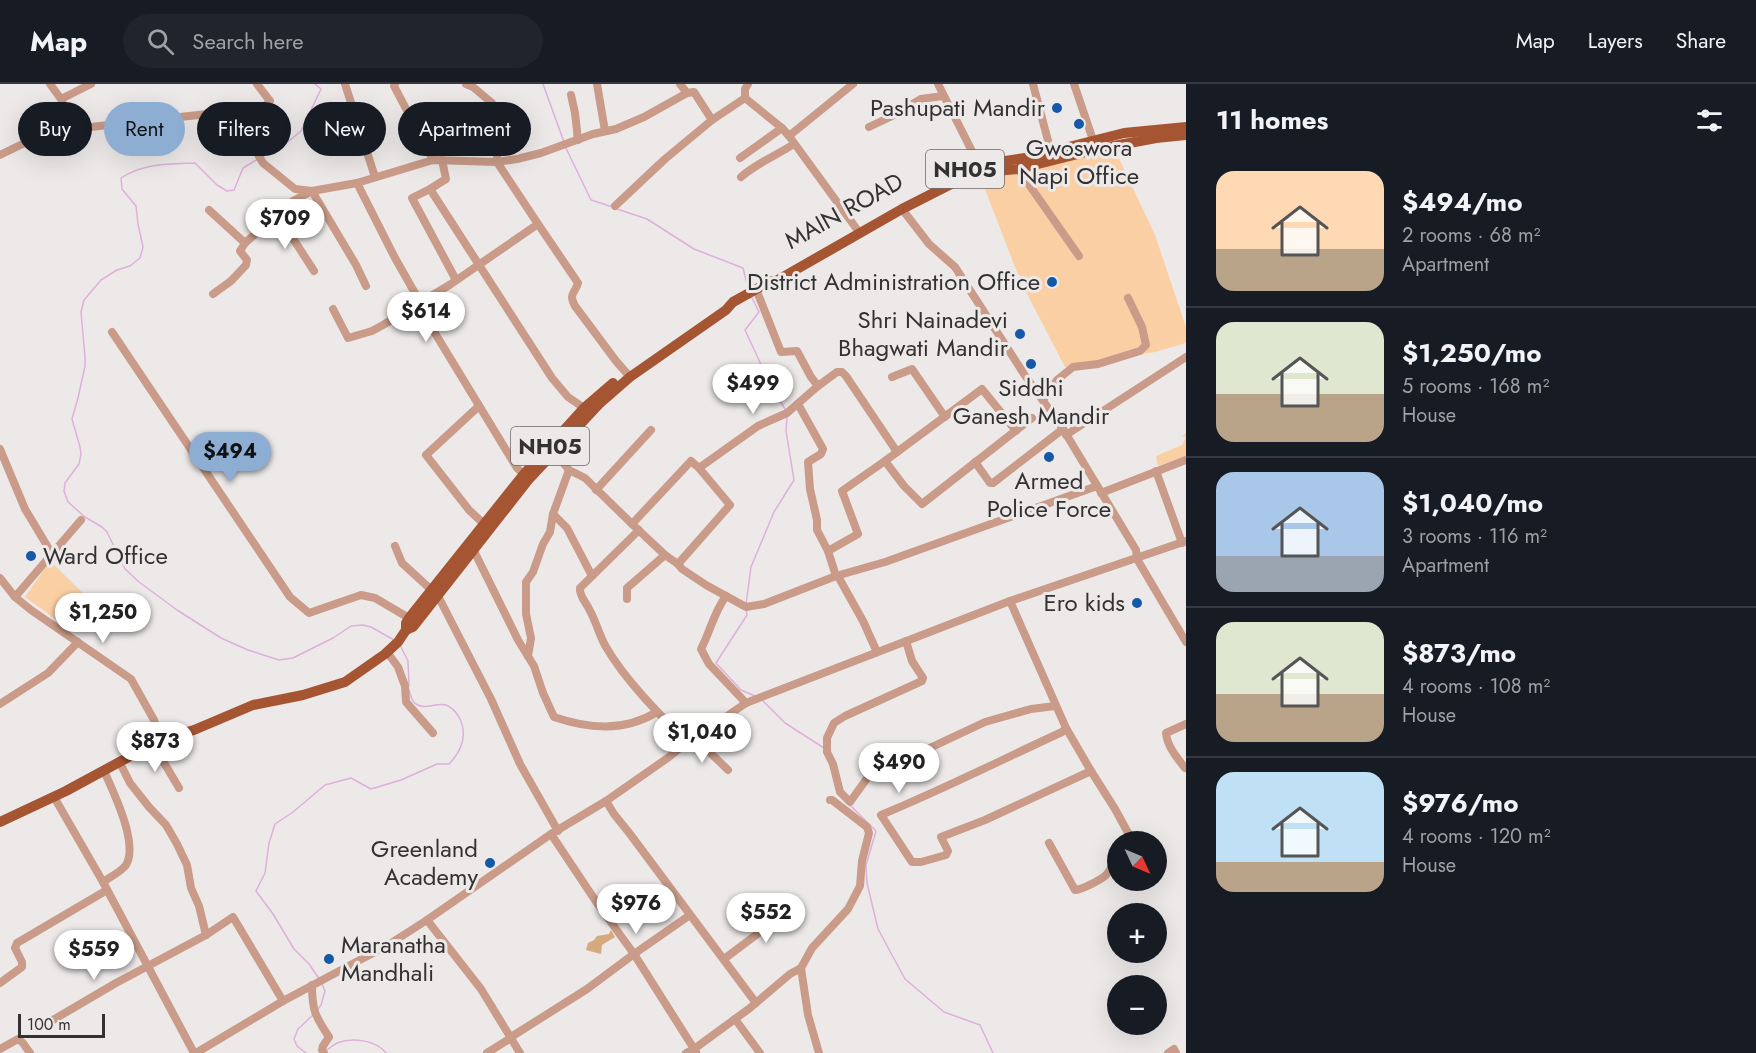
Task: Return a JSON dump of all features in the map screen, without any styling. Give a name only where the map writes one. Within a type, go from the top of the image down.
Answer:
[{"type":"main road","name":"MAIN ROAD","points":[[771,281],[777,273],[963,170],[1050,152],[1124,132],[1186,127]]},
{"type":"main road","name":"NH05","points":[[406,630],[413,627],[484,524],[527,477],[584,408],[628,375],[726,310],[737,299],[795,271],[902,209],[963,178],[986,172],[1018,169],[1098,149],[1186,135]]},
{"type":"main road","name":"NH05","points":[[0,822],[54,797],[157,742],[194,730],[253,705],[303,695],[345,682],[387,652],[403,636],[409,618],[474,551],[527,477],[628,375]]},
{"type":"street","points":[[50,84],[62,102]]},
{"type":"street","points":[[61,99],[91,84]]},
{"type":"street","points":[[257,84],[270,100],[268,102]]},
{"type":"street","points":[[345,84],[375,177]]},
{"type":"street","points":[[395,84],[410,117],[446,179],[412,198],[456,280]]},
{"type":"street","points":[[465,84],[473,87],[492,104],[498,122],[497,162],[578,283],[572,294],[575,306],[628,375]]},
{"type":"street","points":[[597,84],[605,131]]},
{"type":"street","points":[[680,84],[687,93]]},
{"type":"street","points":[[745,98],[745,89],[748,84]]},
{"type":"street","points":[[741,177],[792,140],[852,84]]},
{"type":"street","points":[[938,84],[979,165]]},
{"type":"street","points":[[1033,84],[1050,152]]},
{"type":"street","points":[[1074,84],[1093,140]]},
{"type":"street","points":[[213,294],[246,265],[247,260],[240,251],[245,243],[292,201],[312,191],[357,183],[437,160],[497,162],[540,153],[616,129],[644,117],[687,93],[694,92],[712,120]]},
{"type":"street","points":[[571,95],[578,140]]},
{"type":"street","points":[[869,127],[921,99],[943,96]]},
{"type":"street","points":[[615,206],[665,159],[712,120],[745,98]]},
{"type":"street","points":[[745,98],[782,128],[856,228]]},
{"type":"street","points":[[92,127],[197,115]]},
{"type":"street","points":[[740,158],[782,128]]},
{"type":"street","points":[[0,155],[18,146]]},
{"type":"street","points":[[259,156],[263,163],[295,189],[312,191]]},
{"type":"street","points":[[1018,169],[1080,256]]},
{"type":"street","points":[[357,183],[420,302],[427,320],[517,468],[527,477]]},
{"type":"street","points":[[430,189],[552,378],[568,397],[584,408]]},
{"type":"street","points":[[312,191],[366,286]]},
{"type":"street","points":[[902,209],[929,244],[955,267],[1024,374],[1065,432],[1136,550],[1137,559],[1184,633],[1186,642]]},
{"type":"street","points":[[209,210],[245,243]]},
{"type":"street","points":[[274,217],[292,237],[314,271]]},
{"type":"street","points":[[333,309],[348,338],[372,331],[456,280],[538,224]]},
{"type":"street","points":[[755,290],[781,352],[797,351],[818,386]]},
{"type":"street","points":[[1043,400],[1057,380],[1073,367],[1098,364],[1140,351],[1146,345],[1142,327],[1128,298]]},
{"type":"street","points":[[112,332],[290,597],[309,613],[361,595],[375,598],[409,618]]},
{"type":"street","points":[[975,462],[990,483],[993,483],[1065,432],[1186,357]]},
{"type":"street","points":[[892,377],[912,369],[945,417]]},
{"type":"street","points":[[699,468],[758,426],[787,413],[837,372],[842,372],[846,376],[897,452]]},
{"type":"street","points":[[828,551],[858,534],[842,491],[982,388],[1016,431]]},
{"type":"street","points":[[798,404],[823,449],[821,454],[808,462],[817,530],[828,551],[836,576],[864,621],[877,652]]},
{"type":"street","points":[[479,406],[426,455],[469,510],[484,524]]},
{"type":"street","points":[[885,461],[904,486],[922,504],[1032,418]]},
{"type":"street","points":[[596,490],[651,430]]},
{"type":"street","points":[[0,449],[25,509],[52,554]]},
{"type":"street","points":[[554,452],[569,470],[585,478],[682,569],[746,607],[764,604],[836,576],[885,562],[1186,460]]},
{"type":"street","points":[[632,524],[691,460],[730,505],[678,564]]},
{"type":"street","points":[[528,656],[531,638],[526,614],[526,582],[533,572],[550,532],[553,514],[569,470]]},
{"type":"street","points":[[54,797],[103,882],[195,1053],[283,1001],[378,951],[427,920],[555,832],[606,801],[746,703],[1010,602],[1184,542],[1156,471]]},
{"type":"street","points":[[553,514],[567,528],[592,576]]},
{"type":"street","points":[[15,597],[81,520]]},
{"type":"street","points":[[639,530],[580,588],[580,593],[606,646],[657,712],[728,770]]},
{"type":"street","points":[[395,546],[402,563],[435,593],[491,699],[520,764],[555,832],[597,903],[634,954],[692,1052],[790,974],[801,968],[812,948],[848,909],[860,886],[862,861],[869,833],[867,826],[830,800]]},
{"type":"street","points":[[474,551],[518,640],[534,666],[554,717],[572,723],[619,727],[643,721],[657,712]]},
{"type":"street","points":[[627,599],[627,588],[665,555]]},
{"type":"street","points":[[0,578],[15,597],[131,679],[154,720],[157,742],[179,788]]},
{"type":"street","points":[[726,596],[718,607],[701,649],[709,664],[746,703]]},
{"type":"street","points":[[1010,602],[1066,728],[1127,831]]},
{"type":"street","points":[[906,641],[912,661],[923,678],[922,681],[845,716],[834,723],[827,738],[827,752],[833,764],[840,792],[850,802],[868,777],[985,722],[1031,709],[1055,706]]},
{"type":"street","points":[[0,704],[48,673],[78,642]]},
{"type":"street","points":[[387,652],[398,667],[405,686],[406,702],[433,733]]},
{"type":"street","points":[[1185,768],[1176,757],[1166,733],[1186,724]]},
{"type":"street","points":[[1066,728],[1062,732],[927,796],[881,815],[912,862],[921,862],[946,855],[948,851],[941,837],[1091,771]]},
{"type":"street","points":[[120,763],[130,783],[166,825],[177,844],[187,865],[191,888],[199,906],[206,934]]},
{"type":"street","points":[[103,882],[125,866],[130,853],[120,808],[104,771]]},
{"type":"street","points":[[606,801],[756,1003]]},
{"type":"street","points":[[1049,843],[1075,890],[1085,889],[1107,874]]},
{"type":"street","points":[[0,983],[22,968],[22,962],[15,948],[17,943],[107,890]]},
{"type":"street","points":[[724,959],[792,908]]},
{"type":"street","points":[[486,1053],[586,989],[690,915]]},
{"type":"street","points":[[53,1020],[232,917],[283,1001]]},
{"type":"street","points":[[427,920],[481,989],[520,1053]]},
{"type":"street","points":[[801,968],[808,1015],[819,1053]]},
{"type":"street","points":[[312,986],[312,1002],[316,1017],[329,1037],[323,1052]]},
{"type":"street","points":[[735,1019],[760,1053]]},
{"type":"street","points":[[0,1049],[18,1039],[24,1043],[30,1053]]},
{"type":"street","points":[[1168,1053],[1174,1049],[1176,1053]]},
{"type":"shaded area","points":[[1114,148],[1155,235],[1186,327],[1186,343],[1155,352],[1065,367],[1017,272],[981,179]]},
{"type":"shaded area","points":[[1186,437],[1186,456],[1158,466],[1156,456],[1182,445]]},
{"type":"shaded area","points":[[50,561],[93,603],[68,628],[25,597]]},
{"type":"shaded area","points":[[611,930],[615,937],[602,945],[601,954],[586,950],[588,943],[597,936],[609,934]]},
{"type":"waterway","points":[[262,157],[301,131],[321,89],[315,84]]},
{"type":"waterway","points":[[543,84],[564,142]]},
{"type":"waterway","points":[[565,146],[591,200],[613,207]]},
{"type":"waterway","points":[[258,159],[243,168],[234,190],[227,191],[217,185],[195,163],[147,167],[121,178],[122,189],[136,206],[143,247],[140,258],[130,266],[117,270],[101,280],[84,300],[81,312],[85,366],[72,419],[81,454],[79,464],[65,483],[64,491],[68,502],[107,532],[125,569],[177,610],[221,638],[279,660],[293,658],[333,638],[351,626],[371,627],[394,640]]},
{"type":"waterway","points":[[617,209],[647,219],[694,249],[743,268],[748,288]]},
{"type":"waterway","points":[[752,298],[759,312],[745,330],[771,386],[785,409]]},
{"type":"waterway","points":[[746,604],[751,567],[774,512],[794,480],[786,431],[787,417]]},
{"type":"waterway","points":[[746,609],[747,615],[716,663],[741,690],[755,696]]},
{"type":"waterway","points":[[401,647],[408,661],[409,685]]},
{"type":"waterway","points":[[320,980],[309,964],[294,949],[256,891],[265,873],[269,843],[275,824],[325,785],[351,778],[371,789],[401,780],[437,764],[449,764],[457,754],[462,742],[463,730],[459,717],[446,705],[425,707],[416,704],[409,690]]},
{"type":"waterway","points":[[762,700],[785,723],[824,748]]},
{"type":"waterway","points":[[851,806],[876,831],[866,865],[867,883],[878,929],[905,979],[944,1012],[980,1025],[993,1053]]},
{"type":"waterway","points":[[318,1009],[325,991],[322,984]]},
{"type":"waterway","points":[[306,1053],[297,1046],[294,1039],[298,1029],[313,1015]]},
{"type":"waterway","points":[[325,1051],[337,1043],[356,1040],[376,1045],[386,1053]]},
{"type":"place","name":"Pashupati Mandir","points":[[1057,108]]},
{"type":"place","name":"Gwoswora Napi Office","points":[[1079,124]]},
{"type":"place","name":"District Administration Office","points":[[1052,282]]},
{"type":"place","name":"Shri Nainadevi Bhagwati Mandir","points":[[1020,334]]},
{"type":"place","name":"Siddhi Ganesh Mandir","points":[[1031,364]]},
{"type":"place","name":"Armed Police Force","points":[[1049,457]]},
{"type":"place","name":"Ward Office","points":[[31,556]]},
{"type":"place","name":"Ero kids","points":[[1137,603]]},
{"type":"place","name":"Greenland Academy","points":[[490,863]]},
{"type":"place","name":"Maranatha Mandhali","points":[[329,959]]}]
